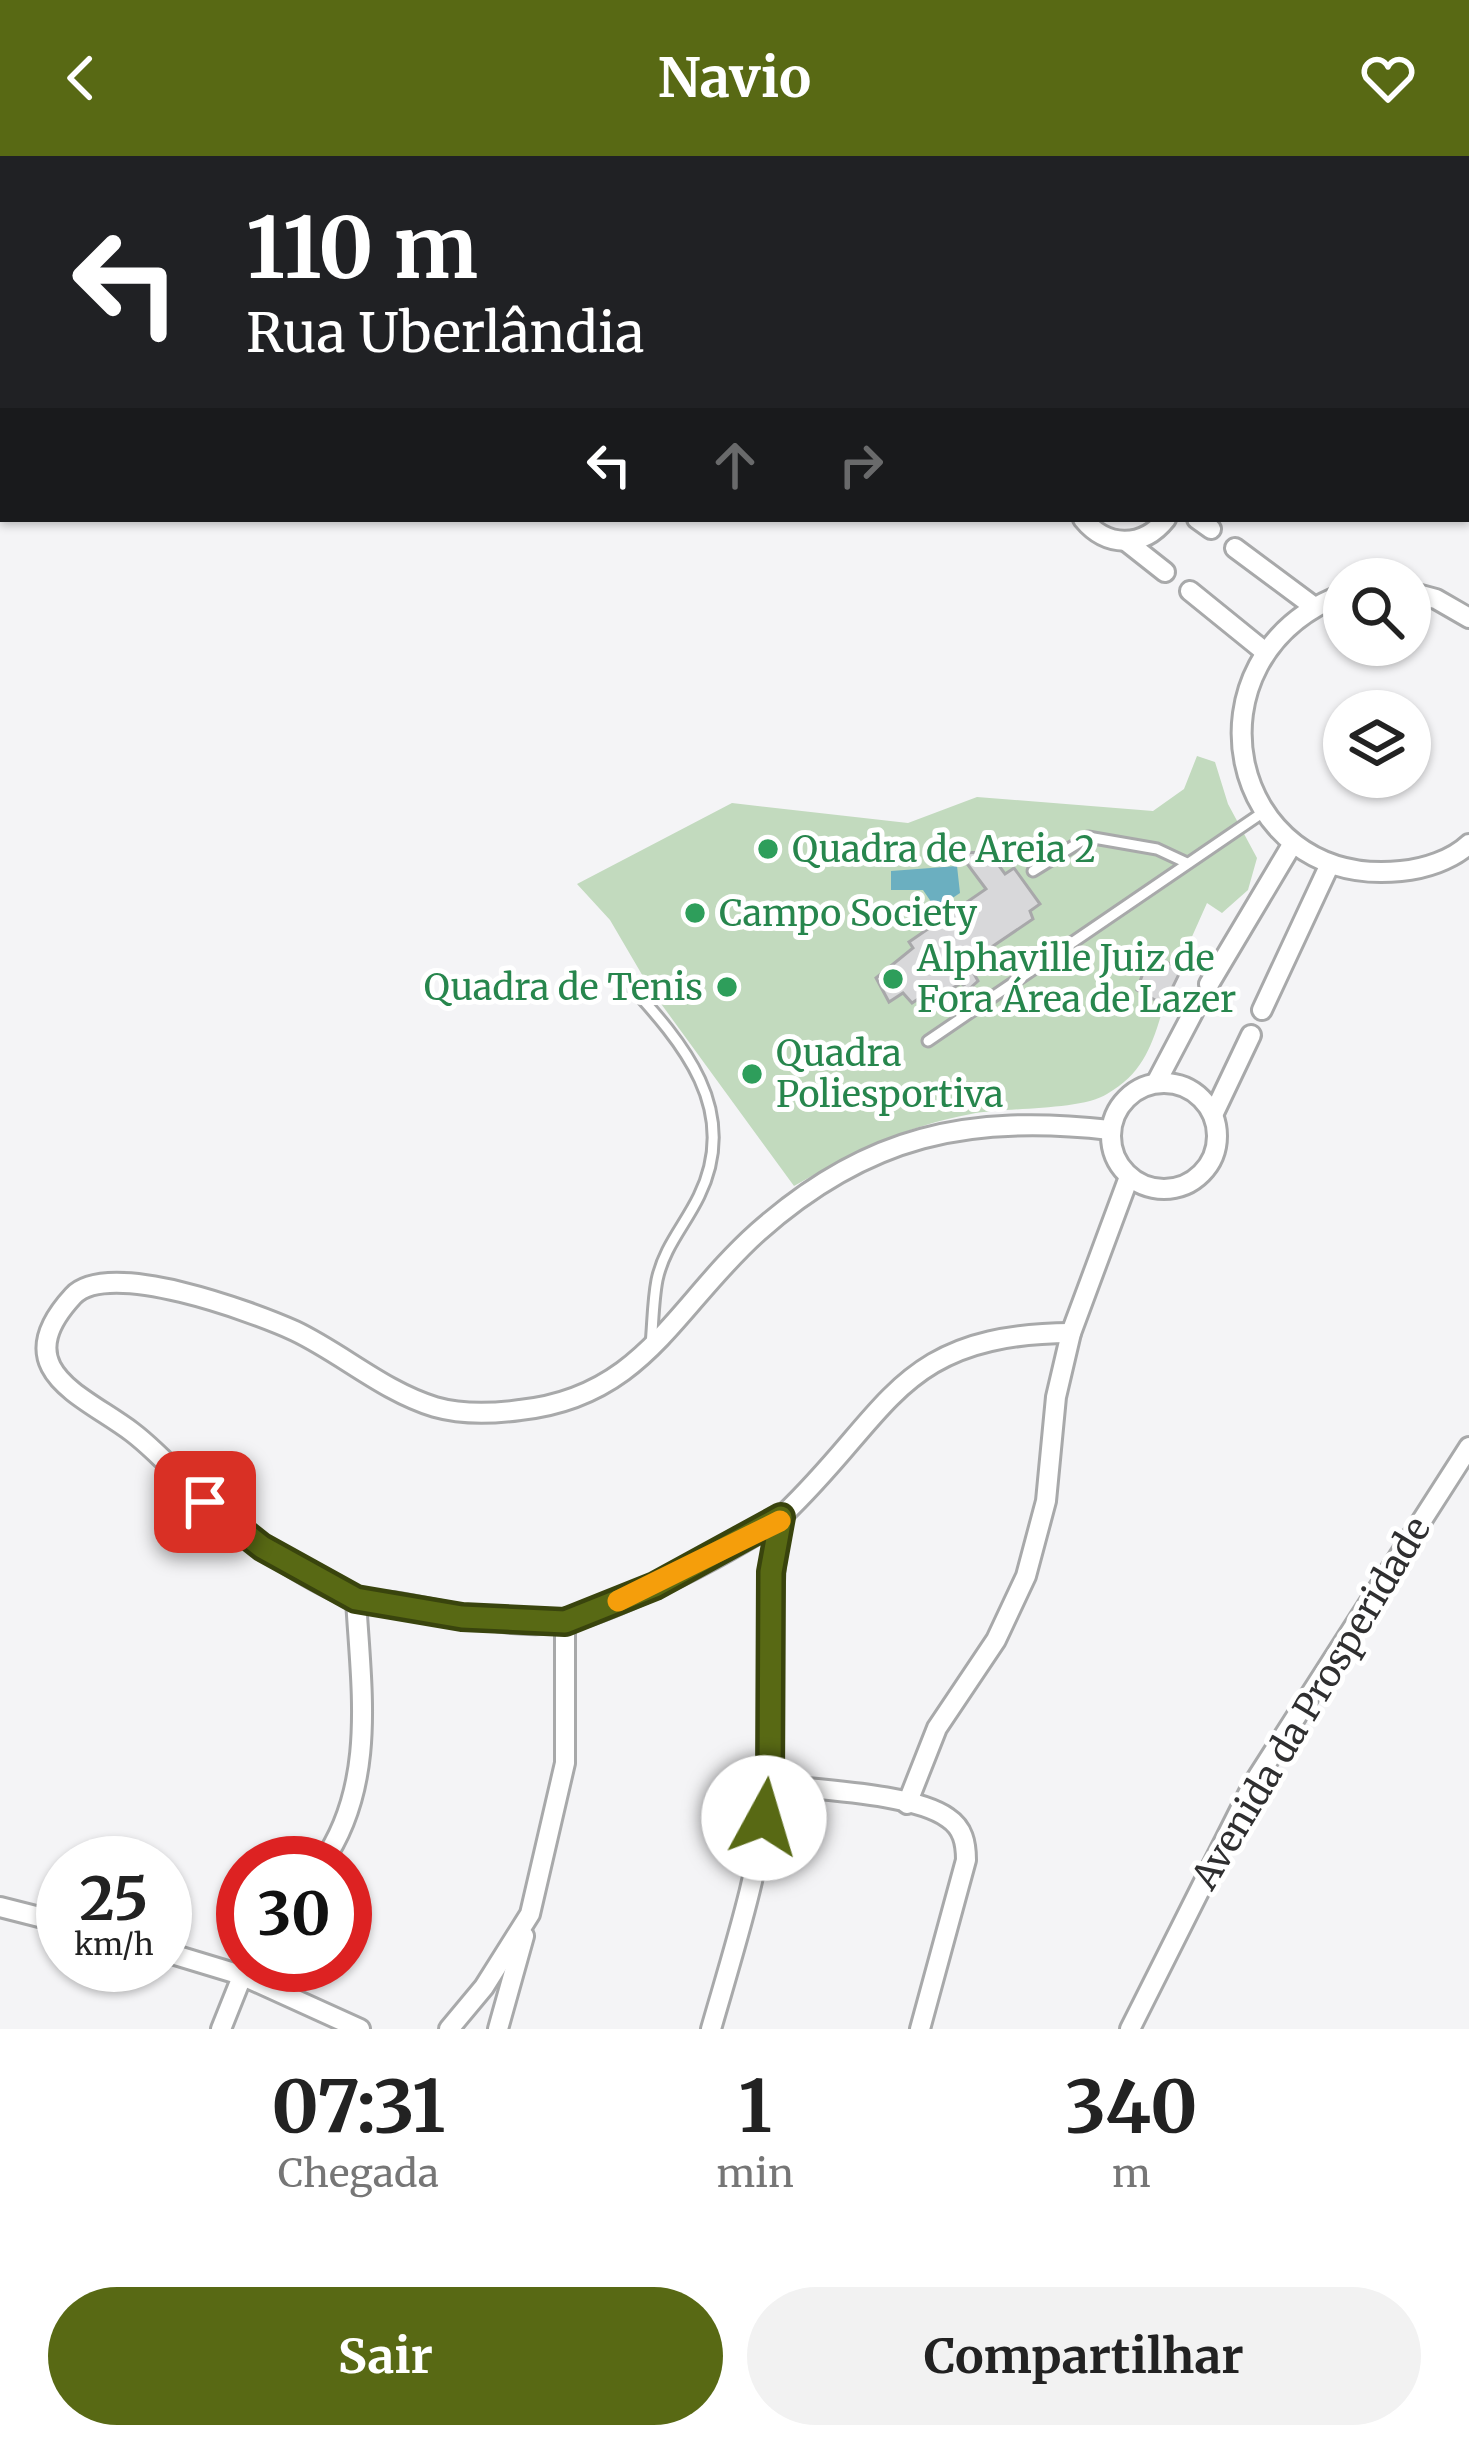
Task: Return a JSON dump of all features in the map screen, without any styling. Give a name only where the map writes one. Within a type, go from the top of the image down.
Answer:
[{"type":"street","points":[[1086,522],[1096,533],[1127,542],[1165,572]]},
{"type":"street","points":[[1127,542],[1143,538],[1162,522]]},
{"type":"street","points":[[1235,548],[1312,606]]},
{"type":"street","points":[[1190,591],[1264,650]]},
{"type":"street","points":[[1431,598],[1469,618]]},
{"type":"street","points":[[1323,602],[1312,606],[1264,650],[1246,689],[1239,731],[1246,773],[1264,812],[1293,843],[1330,864],[1375,874],[1420,869],[1469,844]]},
{"type":"street","points":[[1209,984],[1293,843]]},
{"type":"street","points":[[1262,1010],[1330,864]]},
{"type":"street","points":[[1156,1083],[1196,1007]]},
{"type":"street","points":[[1213,1115],[1190,1089],[1156,1083],[1125,1098],[1110,1130],[1111,1147],[1129,1177],[1162,1190],[1195,1180],[1215,1150],[1213,1115],[1251,1035]]},
{"type":"street","points":[[1071,1333],[993,1338],[930,1365],[862,1423],[781,1517],[655,1586],[565,1622],[462,1617],[356,1599],[225,1521],[128,1428],[67,1392],[52,1371],[48,1348],[54,1324],[74,1293],[105,1282],[190,1294],[296,1332],[406,1396],[441,1409],[480,1414],[578,1401],[650,1351],[757,1233],[866,1157],[967,1126],[1029,1121],[1110,1130]]},
{"type":"street","points":[[907,1804],[937,1727],[996,1640],[1026,1576],[1046,1501],[1057,1397],[1071,1333],[1129,1177]]},
{"type":"street","name":"Avenida da Prosperidade","points":[[1130,2029],[1253,1784],[1469,1447]]},
{"type":"street","points":[[710,2029],[743,1915],[770,1784],[771,1572],[781,1517]]},
{"type":"street","points":[[335,1836],[351,1801],[365,1731],[356,1599]]},
{"type":"street","points":[[498,2029],[565,1763],[565,1622]]},
{"type":"street","points":[[770,1784],[907,1804],[949,1818],[966,1846],[920,2029]]},
{"type":"street","points":[[0,1907],[36,1916]]},
{"type":"street","points":[[449,2029],[484,1988],[530,1914]]},
{"type":"street","points":[[484,1988],[507,1996]]},
{"type":"street","points":[[221,2029],[235,1992]]},
{"type":"street","points":[[287,1992],[360,2029]]},
{"type":"lane","points":[[928,1041],[1264,812]]},
{"type":"lane","points":[[1033,872],[1088,837],[1157,849],[1187,863]]},
{"type":"lane","points":[[627,982],[693,1060],[714,1115],[712,1154],[699,1196],[675,1231],[658,1277],[650,1351]]},
{"type":"green space","name":"Alphaville Juiz de Fora Área de Lazer","points":[[1197,756],[1215,762],[1228,804],[1257,858],[1248,890],[1222,913],[1207,903],[1178,968],[1151,954],[1138,989],[1164,1005],[1151,1044],[1130,1077],[1107,1094],[1079,1103],[986,1112],[901,1133],[794,1186],[651,990],[610,920],[577,884],[732,803],[908,823],[977,797],[1153,811],[1184,789]]},
{"type":"water","points":[[957,866],[960,893],[936,909],[923,890],[891,890],[891,871]]},
{"type":"building","points":[[989,852],[1005,874],[1014,868],[1040,904],[1030,911],[1033,919],[968,963],[978,981],[968,990],[961,983],[939,997],[932,990],[912,1003],[903,993],[889,1002],[876,978],[913,948],[909,942],[986,889],[959,853]]},
{"type":"building","points":[[1150,953],[1181,970],[1164,1005],[1137,990]]},
{"type":"slow traffic","points":[[618,1601],[713,1557],[781,1517],[780,1521]]},
{"type":"place","name":"Quadra de Areia 2","points":[[768,849]]},
{"type":"place","name":"Campo Society","points":[[695,913]]},
{"type":"place","name":"Alphaville Juiz de Fora Área de Lazer","points":[[893,979]]},
{"type":"place","name":"Quadra de Tenis","points":[[727,987]]},
{"type":"place","name":"Quadra Poliesportiva","points":[[752,1074]]},
{"type":"route","points":[[205,1502],[262,1547],[356,1599],[462,1617],[565,1622],[655,1586],[781,1517],[771,1572],[770,1784],[764,1818]]}]
